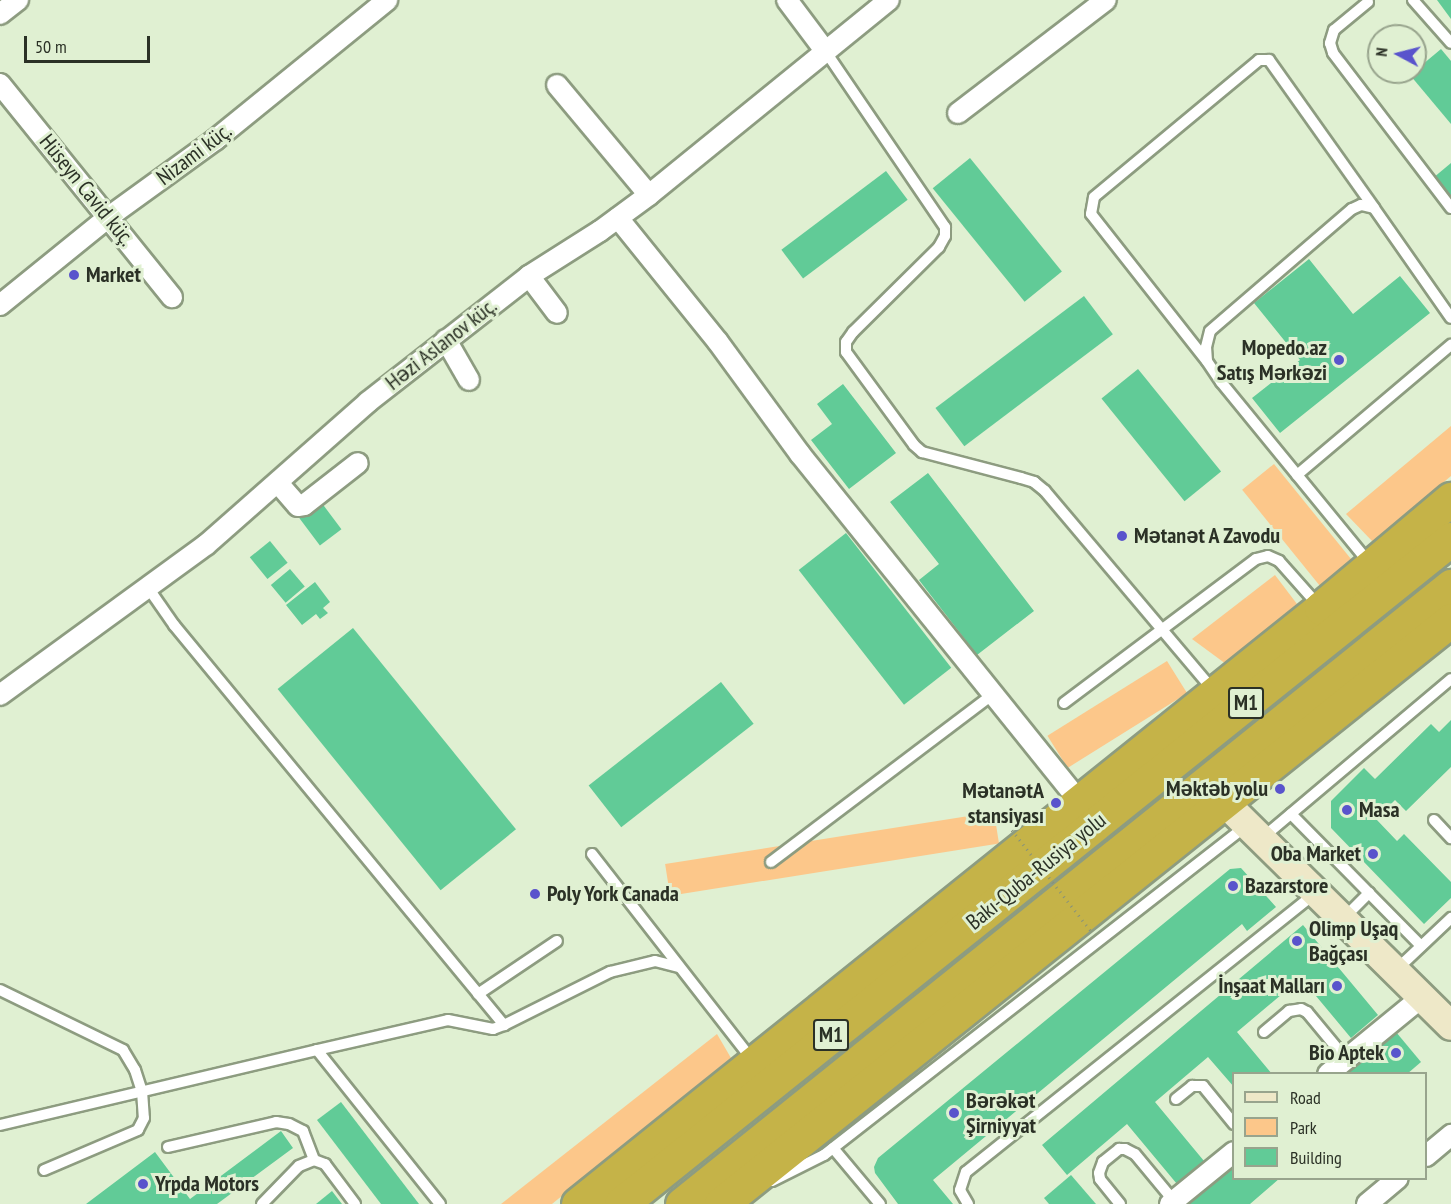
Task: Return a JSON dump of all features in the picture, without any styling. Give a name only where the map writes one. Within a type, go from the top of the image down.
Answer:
[{"type":"highway","points":[[578,1204],[1216,693],[1451,499]]},
{"type":"highway","name":"Bakı-Quba-Rusiya yolu","points":[[621,1204],[1451,539]]},
{"type":"highway","name":"Bakı-Quba-Rusiya yolu","points":[[682,1204],[1451,586]]},
{"type":"highway","points":[[722,1204],[1451,620]]},
{"type":"street","points":[[0,14],[18,0]]},
{"type":"street","name":"Nizami küç.","points":[[0,305],[110,216],[215,140],[387,0]]},
{"type":"street","points":[[787,0],[826,52]]},
{"type":"street","name":"Həzi Aslanov küç.","points":[[0,696],[149,589],[215,538],[368,402],[529,276],[649,195],[888,0]]},
{"type":"street","points":[[958,113],[1106,0]]},
{"type":"street","name":"Hüseyn Cavid küç.","points":[[0,84],[110,216],[172,297]]},
{"type":"street","points":[[557,85],[649,195]]},
{"type":"street","points":[[618,218],[718,342],[800,454],[1079,801]]},
{"type":"street","points":[[529,276],[557,313]]},
{"type":"street","points":[[446,340],[468,380]]},
{"type":"street","points":[[278,483],[298,506],[304,505],[358,463]]},
{"type":"street","points":[[1223,801],[1451,1026]]},
{"type":"street","points":[[1330,1072],[1422,997]]},
{"type":"street","points":[[1427,1154],[1451,1135]]},
{"type":"street","points":[[1172,1202],[1232,1153]]},
{"type":"street","points":[[1367,1204],[1397,1180]]},
{"type":"lane","points":[[1413,0],[1451,43]]},
{"type":"lane","points":[[1368,2],[1335,30],[1330,43],[1333,52],[1451,208]]},
{"type":"lane","points":[[826,52],[945,227],[945,236],[939,247],[853,332],[846,342],[846,352],[914,446],[922,452],[1034,482],[1045,491],[1216,693]]},
{"type":"lane","points":[[1370,565],[1091,214],[1094,197],[1259,60],[1269,60],[1451,318]]},
{"type":"lane","points":[[1207,361],[1206,347],[1210,331],[1220,321],[1352,209],[1361,205],[1374,208]]},
{"type":"lane","points":[[1297,475],[1451,345]]},
{"type":"lane","points":[[1064,704],[1161,628],[1256,559],[1268,556],[1279,561],[1321,608]]},
{"type":"lane","points":[[149,589],[174,626],[504,1025]]},
{"type":"lane","points":[[722,1204],[817,1160],[1254,833],[1292,814],[1451,679]]},
{"type":"lane","points":[[771,862],[992,695]]},
{"type":"lane","points":[[1292,814],[1421,946]]},
{"type":"lane","points":[[1434,820],[1451,838]]},
{"type":"lane","points":[[592,854],[755,1064]]},
{"type":"lane","points":[[968,1204],[960,1190],[966,1172],[1315,893]]},
{"type":"lane","points":[[1343,920],[1369,893]]},
{"type":"lane","points":[[1396,971],[1451,918]]},
{"type":"lane","points":[[478,994],[557,941]]},
{"type":"lane","points":[[0,1125],[448,1020],[493,1029],[610,972],[655,961],[679,967]]},
{"type":"lane","points":[[0,990],[123,1050],[135,1070],[142,1091],[144,1118],[138,1131],[44,1170]]},
{"type":"lane","points":[[1264,1032],[1289,1011],[1301,1009],[1307,1012],[1346,1059]]},
{"type":"lane","points":[[317,1050],[440,1204]]},
{"type":"lane","points":[[1176,1099],[1192,1086],[1203,1086],[1232,1123]]},
{"type":"lane","points":[[168,1147],[276,1122],[289,1124],[303,1131],[314,1160]]},
{"type":"lane","points":[[833,1148],[880,1204]]},
{"type":"lane","points":[[1120,1204],[1100,1179],[1099,1173],[1103,1162],[1119,1149],[1131,1150],[1172,1202]]},
{"type":"lane","points":[[262,1204],[299,1166],[314,1160],[325,1164],[355,1204]]},
{"type":"path","points":[[1012,830],[1091,931]]},
{"type":"green space","points":[[1451,426],[1451,476],[1373,542],[1346,514]]},
{"type":"green space","points":[[1274,464],[1352,560],[1320,586],[1242,490]]},
{"type":"green space","points":[[1275,575],[1297,604],[1226,664],[1192,639]]},
{"type":"green space","points":[[1167,661],[1187,693],[1068,768],[1047,736]]},
{"type":"green space","points":[[994,812],[999,844],[670,896],[665,864]]},
{"type":"green space","points":[[717,1034],[731,1058],[552,1204],[501,1204]]},
{"type":"building","points":[[1437,0],[1451,0],[1451,19]]},
{"type":"building","points":[[1441,49],[1451,61],[1451,124],[1418,84],[1427,84],[1427,61]]},
{"type":"building","points":[[970,158],[1062,271],[1025,302],[933,188]]},
{"type":"building","points":[[1451,163],[1451,200],[1433,178]]},
{"type":"building","points":[[886,171],[908,200],[803,279],[781,250]]},
{"type":"building","points":[[1309,259],[1353,314],[1400,276],[1430,313],[1280,433],[1252,398],[1300,360],[1254,303]]},
{"type":"building","points":[[1084,296],[1113,334],[964,446],[935,408]]},
{"type":"building","points":[[1138,369],[1221,472],[1185,501],[1101,399]]},
{"type":"building","points":[[843,384],[896,453],[849,489],[811,440],[832,424],[817,404]]},
{"type":"building","points":[[928,473],[1034,611],[977,655],[919,580],[939,564],[890,502]]},
{"type":"building","points":[[321,502],[341,529],[320,545],[299,518]]},
{"type":"building","points":[[846,533],[951,668],[904,705],[799,570]]},
{"type":"building","points":[[270,541],[288,563],[267,579],[250,557]]},
{"type":"building","points":[[290,569],[305,587],[286,603],[271,585]]},
{"type":"building","points":[[315,582],[330,602],[323,608],[328,613],[320,619],[316,614],[302,625],[286,605]]},
{"type":"building","points":[[353,628],[516,829],[441,890],[278,689]]},
{"type":"building","points":[[721,682],[754,724],[621,827],[589,785]]},
{"type":"building","points":[[1451,720],[1451,767],[1406,811],[1395,800],[1376,819],[1397,841],[1404,834],[1451,882],[1451,898],[1424,924],[1331,828],[1331,801],[1364,768],[1375,779],[1431,724],[1439,732]]},
{"type":"building","points":[[1241,868],[1276,907],[1247,931],[1242,924],[933,1180],[953,1204],[898,1204],[875,1173],[874,1167],[878,1158],[1230,869]]},
{"type":"building","points":[[1303,925],[1378,1015],[1351,1038],[1301,978],[1237,1032],[1270,1072],[1232,1072],[1232,1085],[1208,1057],[1155,1102],[1204,1161],[1177,1184],[1127,1124],[1067,1175],[1042,1145]]},
{"type":"building","points":[[1396,1032],[1421,1062],[1409,1072],[1347,1072]]},
{"type":"building","points":[[341,1102],[419,1204],[381,1204],[317,1120]]},
{"type":"building","points":[[281,1131],[293,1148],[217,1204],[86,1204],[155,1152],[190,1199]]},
{"type":"building","points":[[1232,1168],[1232,1180],[1278,1180],[1250,1204],[1188,1204]]},
{"type":"building","points":[[1071,1175],[1096,1204],[1049,1204],[1044,1198]]},
{"type":"building","points":[[332,1191],[342,1204],[316,1204]]},
{"type":"place","name":"Market","points":[[74,275]]},
{"type":"place","name":"Mopedo.az Satış Mərkəzi","points":[[1339,360]]},
{"type":"place","name":"Mətanət A Zavodu","points":[[1122,536]]},
{"type":"place","name":"Məktəb yolu","points":[[1280,789]]},
{"type":"place","name":"MətanətA stansiyası","points":[[1056,803]]},
{"type":"place","name":"Masa","points":[[1347,810]]},
{"type":"place","name":"Oba Market","points":[[1373,854]]},
{"type":"place","name":"Bazarstore","points":[[1233,886]]},
{"type":"place","name":"Poly York Canada","points":[[535,894]]},
{"type":"place","name":"Olimp Uşaq Bağçası","points":[[1297,941]]},
{"type":"place","name":"İnşaat Malları","points":[[1337,986]]},
{"type":"place","name":"Bio Aptek","points":[[1396,1053]]},
{"type":"place","name":"Bərəkət Şirniyyat","points":[[954,1113]]},
{"type":"place","name":"Yrpda Motors","points":[[143,1184]]}]
